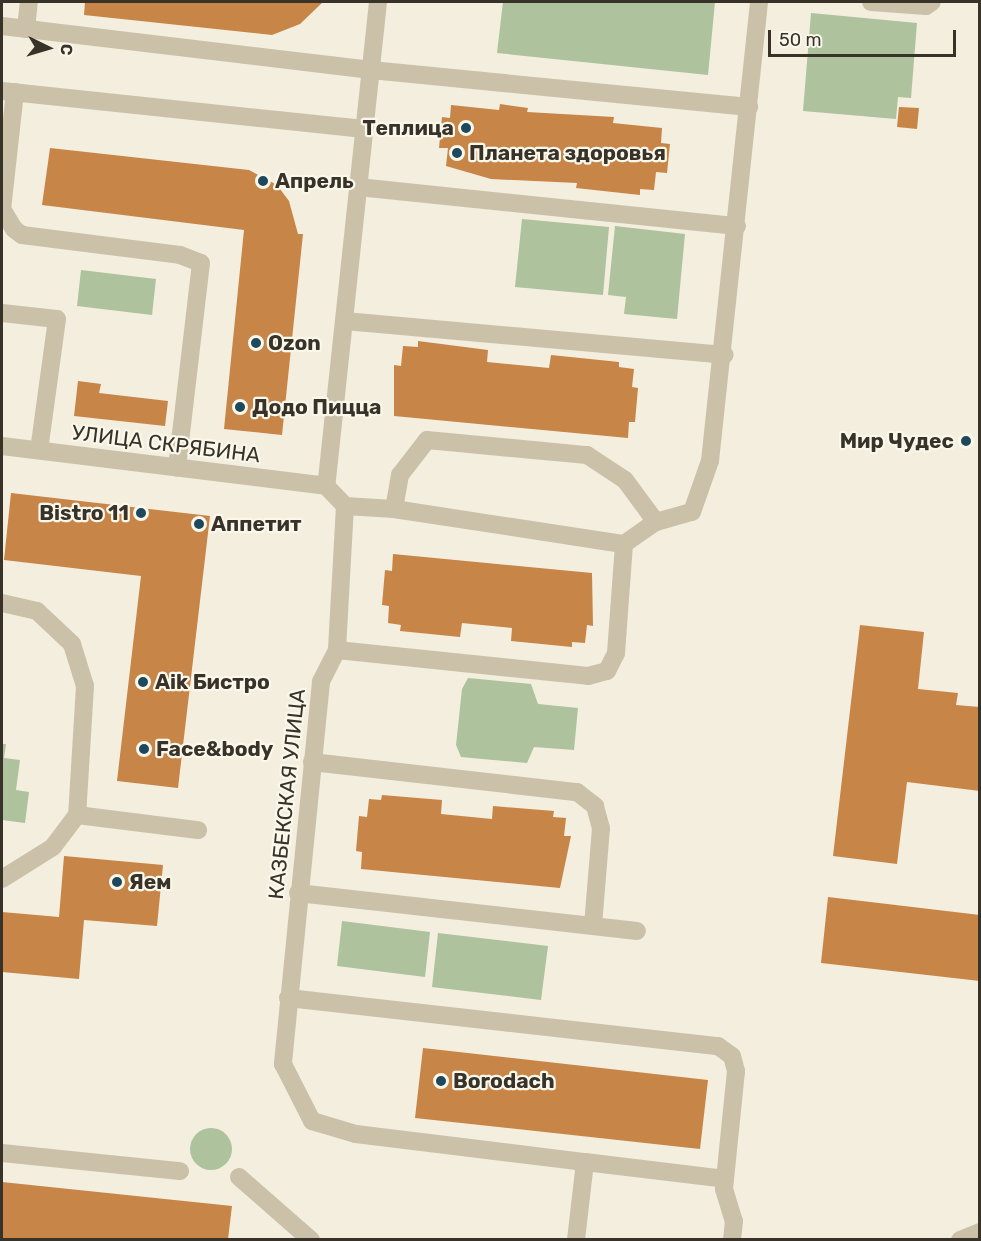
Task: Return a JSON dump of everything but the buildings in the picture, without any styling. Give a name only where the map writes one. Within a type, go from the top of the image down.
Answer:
[{"type":"street","points":[[26,29],[29,2]]},
{"type":"street","points":[[378,2],[326,486],[345,506],[394,509],[624,544],[656,522],[692,512],[710,461],[724,355],[759,2]]},
{"type":"street","points":[[872,2],[926,6],[932,2]]},
{"type":"street","points":[[2,26],[371,70],[749,107]]},
{"type":"street","points":[[177,468],[201,263],[180,255],[22,235],[14,229],[2,209],[8,91],[364,129]]},
{"type":"street","points":[[358,187],[737,226]]},
{"type":"street","points":[[2,313],[57,319],[39,450]]},
{"type":"street","points":[[345,321],[724,355]]},
{"type":"street","points":[[394,509],[399,476],[427,440],[587,455],[625,480],[656,522]]},
{"type":"street","name":"УЛИЦА СКРЯБИНА","points":[[2,446],[326,486]]},
{"type":"street","name":"КАЗБЕКСКАЯ УЛИЦА","points":[[345,506],[337,650],[321,682],[298,893],[283,1064],[312,1121],[356,1134],[585,1162]]},
{"type":"street","points":[[337,650],[588,676],[607,671],[616,653],[624,544]]},
{"type":"street","points":[[2,603],[37,611],[72,644],[85,686],[77,815],[53,847],[2,879]]},
{"type":"street","points":[[312,762],[577,792],[595,806],[601,828],[593,925]]},
{"type":"street","points":[[77,815],[198,830]]},
{"type":"street","points":[[298,893],[637,931]]},
{"type":"street","points":[[288,998],[718,1046],[732,1056],[736,1071],[725,1179],[734,1221],[732,1239]]},
{"type":"street","points":[[2,1153],[180,1171]]},
{"type":"street","points":[[576,1239],[585,1162],[725,1179]]},
{"type":"street","points":[[239,1177],[311,1239]]},
{"type":"street","points":[[960,1239],[980,1232]]},
{"type":"green space","points":[[503,2],[715,2],[708,75],[497,53]]},
{"type":"green space","points":[[811,13],[917,23],[911,98],[898,97],[896,119],[803,111]]},
{"type":"green space","points":[[522,219],[609,227],[603,295],[515,287]]},
{"type":"green space","points":[[615,226],[685,234],[677,319],[624,314],[626,297],[608,295]]},
{"type":"green space","points":[[81,270],[156,279],[152,315],[77,306]]},
{"type":"green space","points":[[468,678],[531,684],[538,704],[578,708],[574,750],[534,747],[527,763],[461,757],[456,745],[462,689]]},
{"type":"green space","points":[[2,744],[6,744],[4,758],[20,760],[16,790],[29,792],[25,823],[2,820]]},
{"type":"green space","points":[[342,921],[430,932],[425,977],[337,966]]},
{"type":"green space","points":[[438,933],[548,946],[541,1000],[432,987]]},
{"type":"green space","points":[[211,1128],[219,1129],[226,1134],[231,1141],[231,1157],[226,1164],[219,1169],[211,1170],[203,1169],[196,1164],[191,1157],[190,1149],[191,1141],[196,1134],[203,1129]]},
{"type":"place","name":"Теплица","points":[[466,128]]},
{"type":"place","name":"Планета здоровья","points":[[457,153]]},
{"type":"place","name":"Апрель","points":[[263,181]]},
{"type":"place","name":"Ozon","points":[[256,343]]},
{"type":"place","name":"Додо Пицца","points":[[240,407]]},
{"type":"place","name":"Мир Чудес","points":[[966,441]]},
{"type":"place","name":"Bistro 11","points":[[141,513]]},
{"type":"place","name":"Аппетит","points":[[199,524]]},
{"type":"place","name":"Aik Бистро","points":[[143,682]]},
{"type":"place","name":"Face&body","points":[[144,749]]},
{"type":"place","name":"Яем","points":[[117,882]]},
{"type":"place","name":"Borodach","points":[[441,1081]]}]
